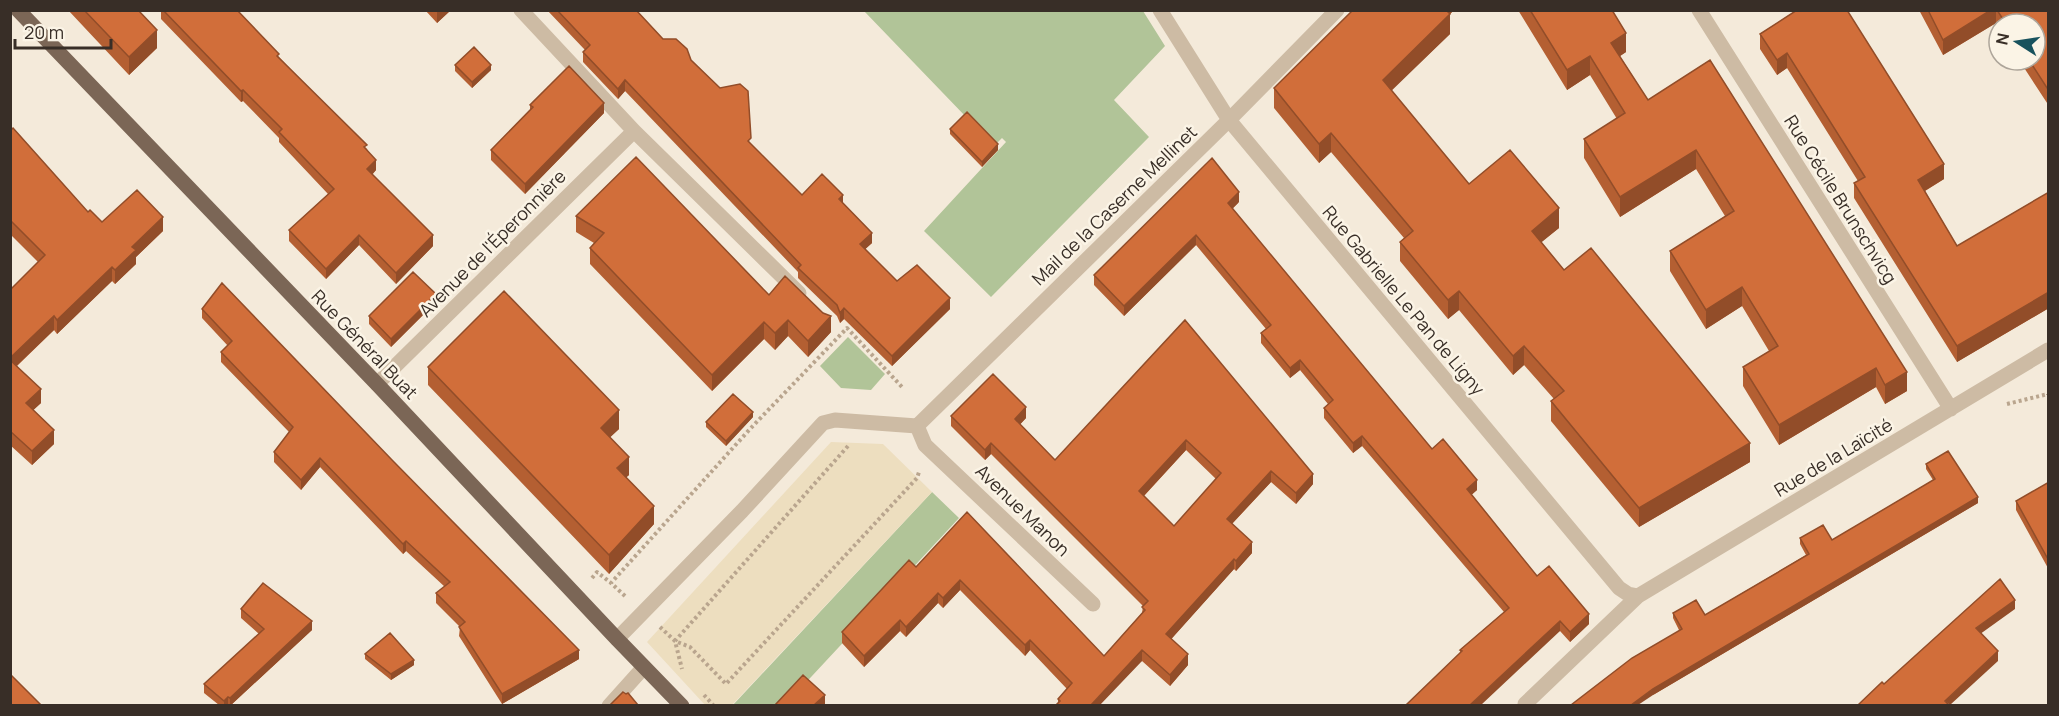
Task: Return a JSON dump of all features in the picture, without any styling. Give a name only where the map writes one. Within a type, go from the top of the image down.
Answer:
[{"type":"main road","name":"Rue Général Buat","points":[[18,10],[682,705]]},
{"type":"street","points":[[521,10],[634,130],[813,306]]},
{"type":"street","name":"Rue Gabrielle Le Pan de Ligny","points":[[1160,10],[1229,120],[1619,588],[1628,594],[1638,596]]},
{"type":"street","name":"Mail de la Caserne Mellinet","points":[[917,426],[1229,120],[1337,10]]},
{"type":"street","name":"Rue Cécile Brunschvicg","points":[[1699,10],[1951,409]]},
{"type":"street","name":"Avenue de l'Éperonnière","points":[[377,384],[634,130]]},
{"type":"street","name":"Rue de la Laïcité","points":[[1525,704],[1638,596],[2049,350]]},
{"type":"street","points":[[617,639],[742,512],[823,423],[835,420],[917,426],[925,445]]},
{"type":"street","name":"Avenue Manon","points":[[925,445],[1094,604]]},
{"type":"street","points":[[609,705],[645,667]]},
{"type":"path","points":[[902,387],[847,328],[750,429],[610,583],[675,641],[690,647],[726,684],[917,478],[925,445]]},
{"type":"path","points":[[675,641],[868,422]]},
{"type":"path","points":[[675,641],[682,669],[688,676]]},
{"type":"path","points":[[701,691],[714,705]]},
{"type":"green space","points":[[864,11],[1143,11],[1165,46],[1114,100],[1149,137],[991,297],[924,231],[1006,142],[1002,138],[994,146]]},
{"type":"green space","points":[[848,337],[885,374],[871,390],[841,388],[820,366]]},
{"type":"green space","points":[[932,492],[959,518],[785,705],[732,706]]},
{"type":"shaded area","points":[[831,442],[883,444],[932,492],[732,705],[705,705],[647,642]]},
{"type":"building","points":[[84,10],[138,10],[157,30],[129,57]]},
{"type":"building","points":[[163,10],[237,10],[279,54],[277,56],[367,145],[364,147],[376,160],[367,169],[433,235],[396,273],[359,235],[326,269],[289,230],[334,189],[279,132],[282,129],[243,90],[241,91]]},
{"type":"building","points":[[557,10],[636,10],[663,39],[676,39],[687,49],[691,60],[720,88],[740,84],[748,91],[751,138],[748,141],[802,195],[822,174],[843,195],[839,199],[872,233],[860,244],[897,281],[917,265],[950,298],[892,356],[844,308],[840,313],[837,305],[798,268],[801,265],[625,80],[618,89],[583,52],[590,45]]},
{"type":"building","points":[[1353,10],[1446,10],[1450,14],[1383,80],[1469,184],[1510,150],[1559,208],[1532,231],[1564,270],[1591,248],[1750,443],[1639,508],[1551,401],[1564,391],[1524,346],[1513,356],[1459,291],[1448,300],[1400,242],[1413,231],[1331,133],[1319,144],[1274,88]]},
{"type":"building","points":[[1530,10],[1612,10],[1626,33],[1611,43],[1648,100],[1710,60],[1907,372],[1885,385],[1876,368],[1779,425],[1743,367],[1778,346],[1742,287],[1706,310],[1670,251],[1734,211],[1696,150],[1620,197],[1584,139],[1625,113],[1590,56],[1567,70]]},
{"type":"building","points":[[1797,10],[1847,10],[1944,164],[1918,180],[1957,246],[2049,192],[2049,292],[1957,346],[1854,183],[1865,177],[1787,53],[1777,60],[1760,34]]},
{"type":"building","points":[[1928,10],[1991,10],[1987,12],[1943,40]]},
{"type":"building","points":[[1997,10],[2049,10],[2049,91],[2037,72],[2047,72],[2047,12],[1998,12]]},
{"type":"building","points":[[474,47],[491,65],[472,82],[455,65]]},
{"type":"building","points":[[569,66],[604,103],[525,184],[491,150],[533,107],[530,105]]},
{"type":"building","points":[[967,112],[998,144],[982,162],[950,129]]},
{"type":"building","points":[[13,128],[88,212],[90,210],[102,222],[137,190],[163,217],[132,247],[136,250],[115,270],[112,267],[57,320],[54,316],[10,358],[10,290],[45,255],[10,220],[10,129]]},
{"type":"building","points":[[636,157],[769,295],[785,276],[823,313],[831,316],[808,341],[788,320],[775,333],[764,322],[712,375],[590,248],[604,233],[576,216]]},
{"type":"building","points":[[1212,158],[1239,192],[1228,203],[1432,449],[1443,439],[1477,480],[1467,489],[1537,576],[1549,566],[1589,614],[1570,632],[1560,621],[1470,705],[1406,705],[1462,651],[1460,650],[1509,608],[1362,436],[1353,443],[1324,408],[1333,400],[1300,360],[1290,368],[1261,333],[1271,325],[1196,235],[1124,306],[1094,275]]},
{"type":"building","points":[[413,272],[436,294],[391,339],[369,316]]},
{"type":"building","points":[[222,283],[579,650],[502,694],[459,627],[465,622],[436,593],[450,582],[406,541],[403,544],[320,458],[301,480],[274,452],[293,427],[221,352],[232,341],[202,309]]},
{"type":"building","points":[[504,291],[619,410],[601,428],[629,457],[617,468],[654,506],[609,555],[428,367]]},
{"type":"building","points":[[1185,320],[1313,474],[1296,493],[1271,471],[1227,519],[1252,542],[1166,634],[1188,654],[1170,675],[1142,650],[1091,705],[1056,705],[1060,701],[1058,699],[1072,683],[1030,640],[1025,645],[960,580],[943,598],[938,593],[906,627],[900,620],[864,656],[842,632],[909,560],[916,567],[967,512],[1104,656],[1145,610],[1142,607],[1148,601],[991,443],[985,450],[951,416],[993,374],[1026,407],[1015,419],[1055,460]],"holes":[[[1186,440],[1221,473],[1174,526],[1139,491]]]},
{"type":"building","points":[[10,360],[41,389],[26,403],[54,430],[32,451],[10,431]]},
{"type":"building","points":[[733,394],[753,412],[726,441],[706,422]]},
{"type":"building","points":[[1948,451],[1978,497],[1653,689],[1631,705],[1571,705],[1632,658],[1682,629],[1673,613],[1696,600],[1705,615],[1809,554],[1800,538],[1823,525],[1832,540],[1935,479],[1926,464]]},
{"type":"building","points":[[2049,482],[2049,561],[2016,501]]},
{"type":"building","points":[[2000,579],[2015,600],[1976,628],[1998,651],[1945,701],[1949,705],[1858,705],[1882,682],[1884,684]]},
{"type":"building","points":[[263,583],[312,621],[230,698],[224,701],[204,684],[264,629],[241,609]]},
{"type":"building","points":[[390,633],[414,660],[391,674],[365,654]]},
{"type":"building","points":[[10,674],[41,705],[10,705]]},
{"type":"building","points":[[803,675],[825,695],[814,705],[775,705]]},
{"type":"building","points":[[623,692],[628,693],[638,705],[610,705]]}]
